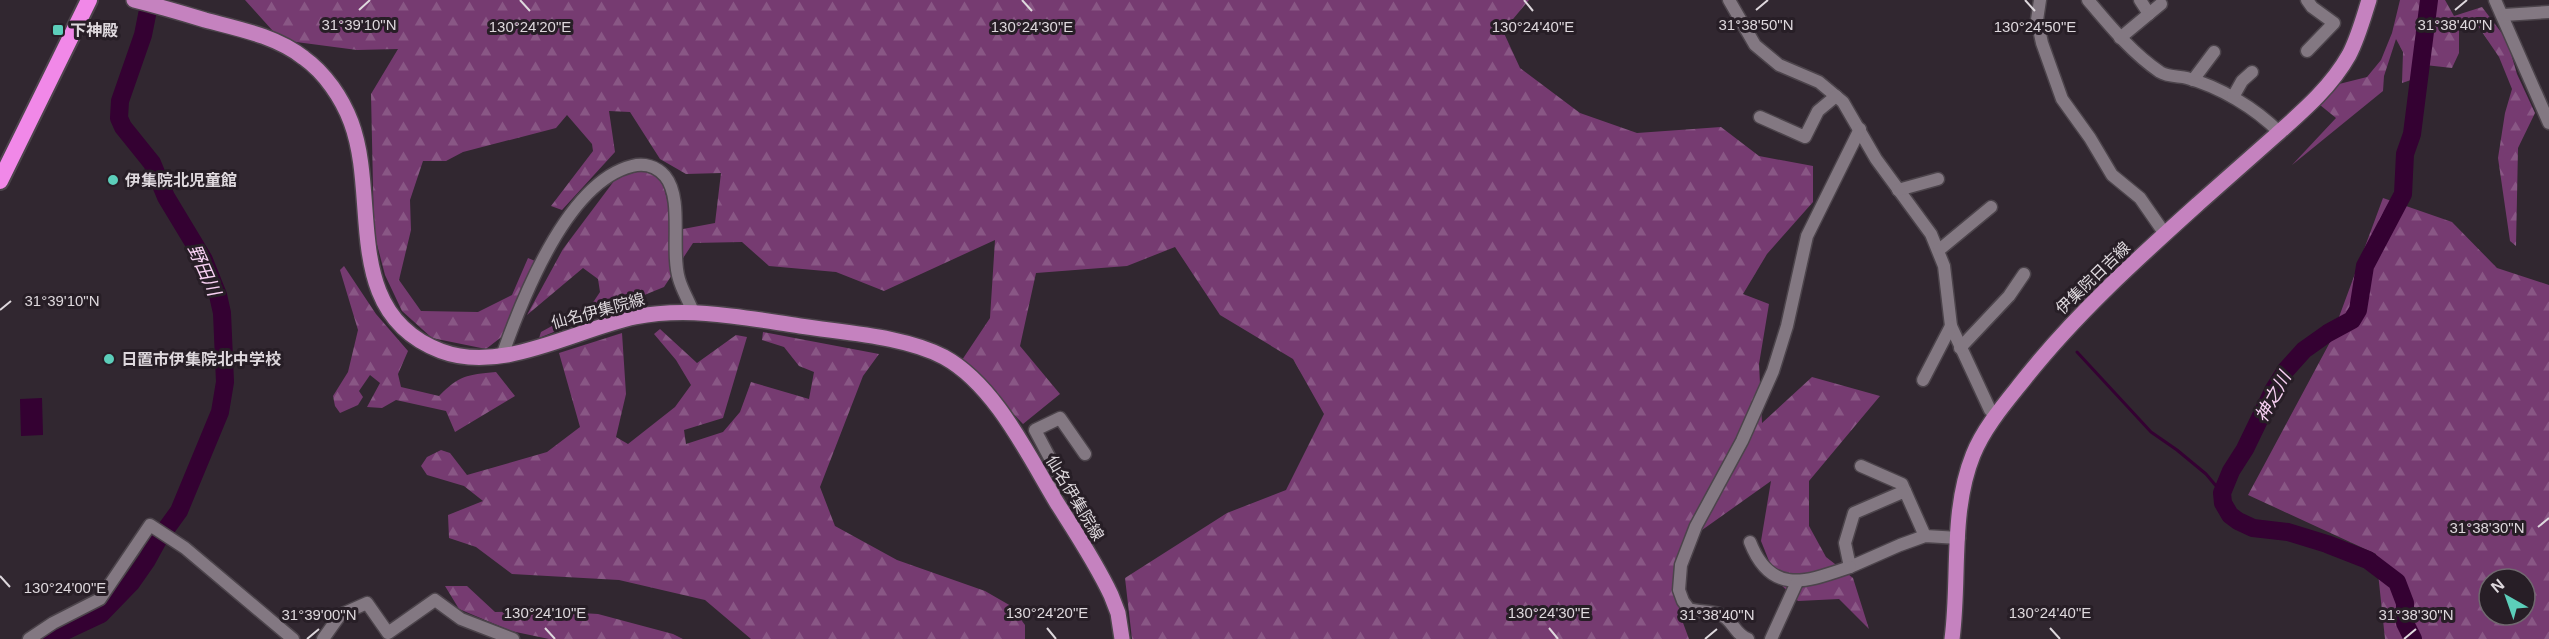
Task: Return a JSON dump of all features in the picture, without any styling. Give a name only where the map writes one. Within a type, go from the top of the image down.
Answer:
[{"type":"highway","points":[[0,181],[89,0]]},
{"type":"main road","name":"伊集院日吉線","points":[[1952,639],[1965,480],[1979,441],[2072,321],[2279,132],[2333,79],[2349,54],[2362,26],[2369,0]]},
{"type":"main road","name":"仙名伊集院線","points":[[137,1],[258,34],[292,49],[315,67],[335,91],[352,123],[360,161],[368,256],[376,285],[387,308],[409,333],[442,352],[473,358],[502,356],[633,318],[693,312],[750,318],[890,340],[916,346],[942,356],[967,373],[991,399],[1052,494],[1112,595],[1122,639]]},
{"type":"street","points":[[1729,0],[1755,45],[1779,65],[1819,82],[1843,102],[1876,159],[1926,227],[1939,250],[1944,266],[1951,326],[1990,410],[1997,416]]},
{"type":"street","points":[[2040,0],[2037,20],[2062,99],[2090,138],[2112,175],[2140,198],[2165,234]]},
{"type":"street","points":[[2088,0],[2120,38],[2162,74],[2193,80],[2233,97],[2279,132]]},
{"type":"street","points":[[2140,0],[2149,14]]},
{"type":"street","points":[[2307,0],[2312,7],[2334,22],[2307,51]]},
{"type":"street","points":[[2495,0],[2504,15],[2505,24],[2549,123]]},
{"type":"street","points":[[2120,38],[2161,4]]},
{"type":"street","points":[[2504,15],[2549,12]]},
{"type":"street","points":[[2193,80],[2214,52]]},
{"type":"street","points":[[2233,97],[2242,81],[2252,72]]},
{"type":"street","points":[[1760,117],[1805,137],[1818,111],[1836,96]]},
{"type":"street","points":[[1748,639],[1741,637],[1732,623],[1719,614],[1689,609],[1678,590],[1681,565],[1696,526],[1742,441],[1773,372],[1787,326],[1807,236],[1860,129]]},
{"type":"street","points":[[502,356],[514,320],[536,270],[560,228],[584,198],[620,168],[642,164],[654,167],[669,184],[674,202],[679,280],[693,312]]},
{"type":"street","points":[[1898,190],[1938,179]]},
{"type":"street","points":[[1939,250],[1991,207]]},
{"type":"street","points":[[1960,348],[2009,296],[2024,274]]},
{"type":"street","points":[[1923,380],[1951,326]]},
{"type":"street","points":[[1052,494],[1061,479],[1035,430],[1060,418],[1085,454]]},
{"type":"street","points":[[1861,466],[1902,484],[1925,536]]},
{"type":"street","points":[[1850,567],[1845,543],[1854,513],[1905,491]]},
{"type":"street","points":[[29,639],[53,623],[100,599],[150,525],[175,541],[293,639]]},
{"type":"street","points":[[1750,542],[1763,566],[1777,578],[1797,582],[1850,567],[1900,544],[1925,536],[1959,538]]},
{"type":"street","points":[[1771,639],[1797,582]]},
{"type":"street","points":[[323,639],[340,615],[367,603],[390,636],[435,600],[486,635],[513,639]]},
{"type":"green space","points":[[245,0],[1529,0],[1503,31],[1520,68],[1580,113],[1637,133],[1721,127],[1759,156],[1813,166],[1813,202],[1767,254],[1743,294],[1769,304],[1759,364],[1762,423],[1812,377],[1880,396],[1809,481],[1809,526],[1826,557],[1853,578],[1869,629],[1839,599],[1798,601],[1777,581],[1761,541],[1771,481],[1681,545],[1679,612],[1689,639],[1132,639],[1125,578],[1227,513],[1286,490],[1324,414],[1293,359],[1220,315],[1175,247],[1127,266],[1036,273],[1020,346],[1060,394],[1023,424],[962,360],[990,318],[995,240],[884,291],[836,272],[769,266],[742,242],[693,243],[664,287],[539,338],[541,332],[592,304],[600,292],[598,279],[583,268],[527,315],[563,249],[617,177],[645,170],[662,180],[670,211],[683,229],[715,223],[721,173],[686,174],[660,159],[630,112],[609,111],[615,152],[562,210],[551,206],[593,151],[592,144],[567,115],[556,128],[463,152],[446,161],[423,161],[410,200],[411,230],[399,280],[421,311],[478,312],[512,295],[528,258],[535,261],[504,335],[486,349],[432,338],[402,311],[385,275],[374,233],[371,94],[398,49],[357,50],[281,40]]},
{"type":"green space","points":[[2400,0],[2445,0],[2454,16],[2482,7],[2507,40],[2517,74],[2535,113],[2518,148],[2516,246],[2510,241],[2498,158],[2505,113],[2512,89],[2499,57],[2478,26],[2459,28],[2459,53],[2452,68],[2416,64],[2414,79],[2402,83],[2403,52],[2396,39],[2384,76],[2383,91],[2292,165],[2336,118],[2320,105],[2339,84],[2367,77],[2381,60],[2392,33]]},
{"type":"green space","points":[[2383,198],[2452,222],[2497,268],[2549,285],[2549,639],[2385,639],[2376,554],[2248,495],[2329,344]]},
{"type":"green space","points":[[344,266],[376,314],[408,351],[398,374],[401,387],[439,396],[464,377],[496,372],[515,396],[455,432],[446,411],[396,400],[382,408],[367,407],[380,383],[370,375],[359,391],[363,397],[358,405],[340,413],[335,406],[333,396],[348,372],[358,330],[340,270]]},
{"type":"green space","points":[[660,329],[697,363],[736,335],[747,337],[723,418],[684,430],[686,444],[723,432],[740,412],[751,382],[809,399],[814,372],[799,366],[784,347],[762,340],[763,332],[879,354],[863,376],[820,487],[835,526],[897,560],[985,591],[1011,606],[1025,625],[1025,639],[751,639],[705,600],[619,580],[512,574],[476,547],[449,538],[448,515],[483,501],[464,486],[427,475],[421,466],[427,457],[441,450],[450,453],[467,475],[547,452],[580,427],[559,353],[622,333],[626,394],[616,437],[628,444],[675,407],[691,385],[676,360],[654,334]]},
{"type":"green space","points":[[445,586],[467,586],[495,612],[548,611],[598,614],[673,634],[683,639],[549,639],[511,631],[459,609]]},
{"type":"shaded area","points":[[42,398],[43,435],[21,436],[20,399]]},
{"type":"waterway","name":"野田川","points":[[48,639],[101,614],[131,583],[147,560],[179,511],[220,412],[225,382],[222,313],[218,295],[204,260],[166,197],[152,163],[123,127],[119,118],[120,101],[143,35],[150,0]]},
{"type":"waterway","name":"神之川","points":[[2413,639],[2405,623],[2405,603],[2397,582],[2368,560],[2327,544],[2288,532],[2253,528],[2238,521],[2230,515],[2223,503],[2222,493],[2231,471],[2286,370],[2304,350],[2352,320],[2358,310],[2365,266],[2403,194],[2405,154],[2412,134],[2429,0]]},
{"type":"waterway","points":[[2077,352],[2151,432],[2206,474],[2222,493]]},
{"type":"waterway","name":"野田川","points":[[59,633],[61,639]]},
{"type":"place","name":"下神殿","points":[[58,30]]},
{"type":"place","name":"伊集院北児童館","points":[[113,180]]},
{"type":"place","name":"日置市伊集院北中学校","points":[[109,359]]}]
